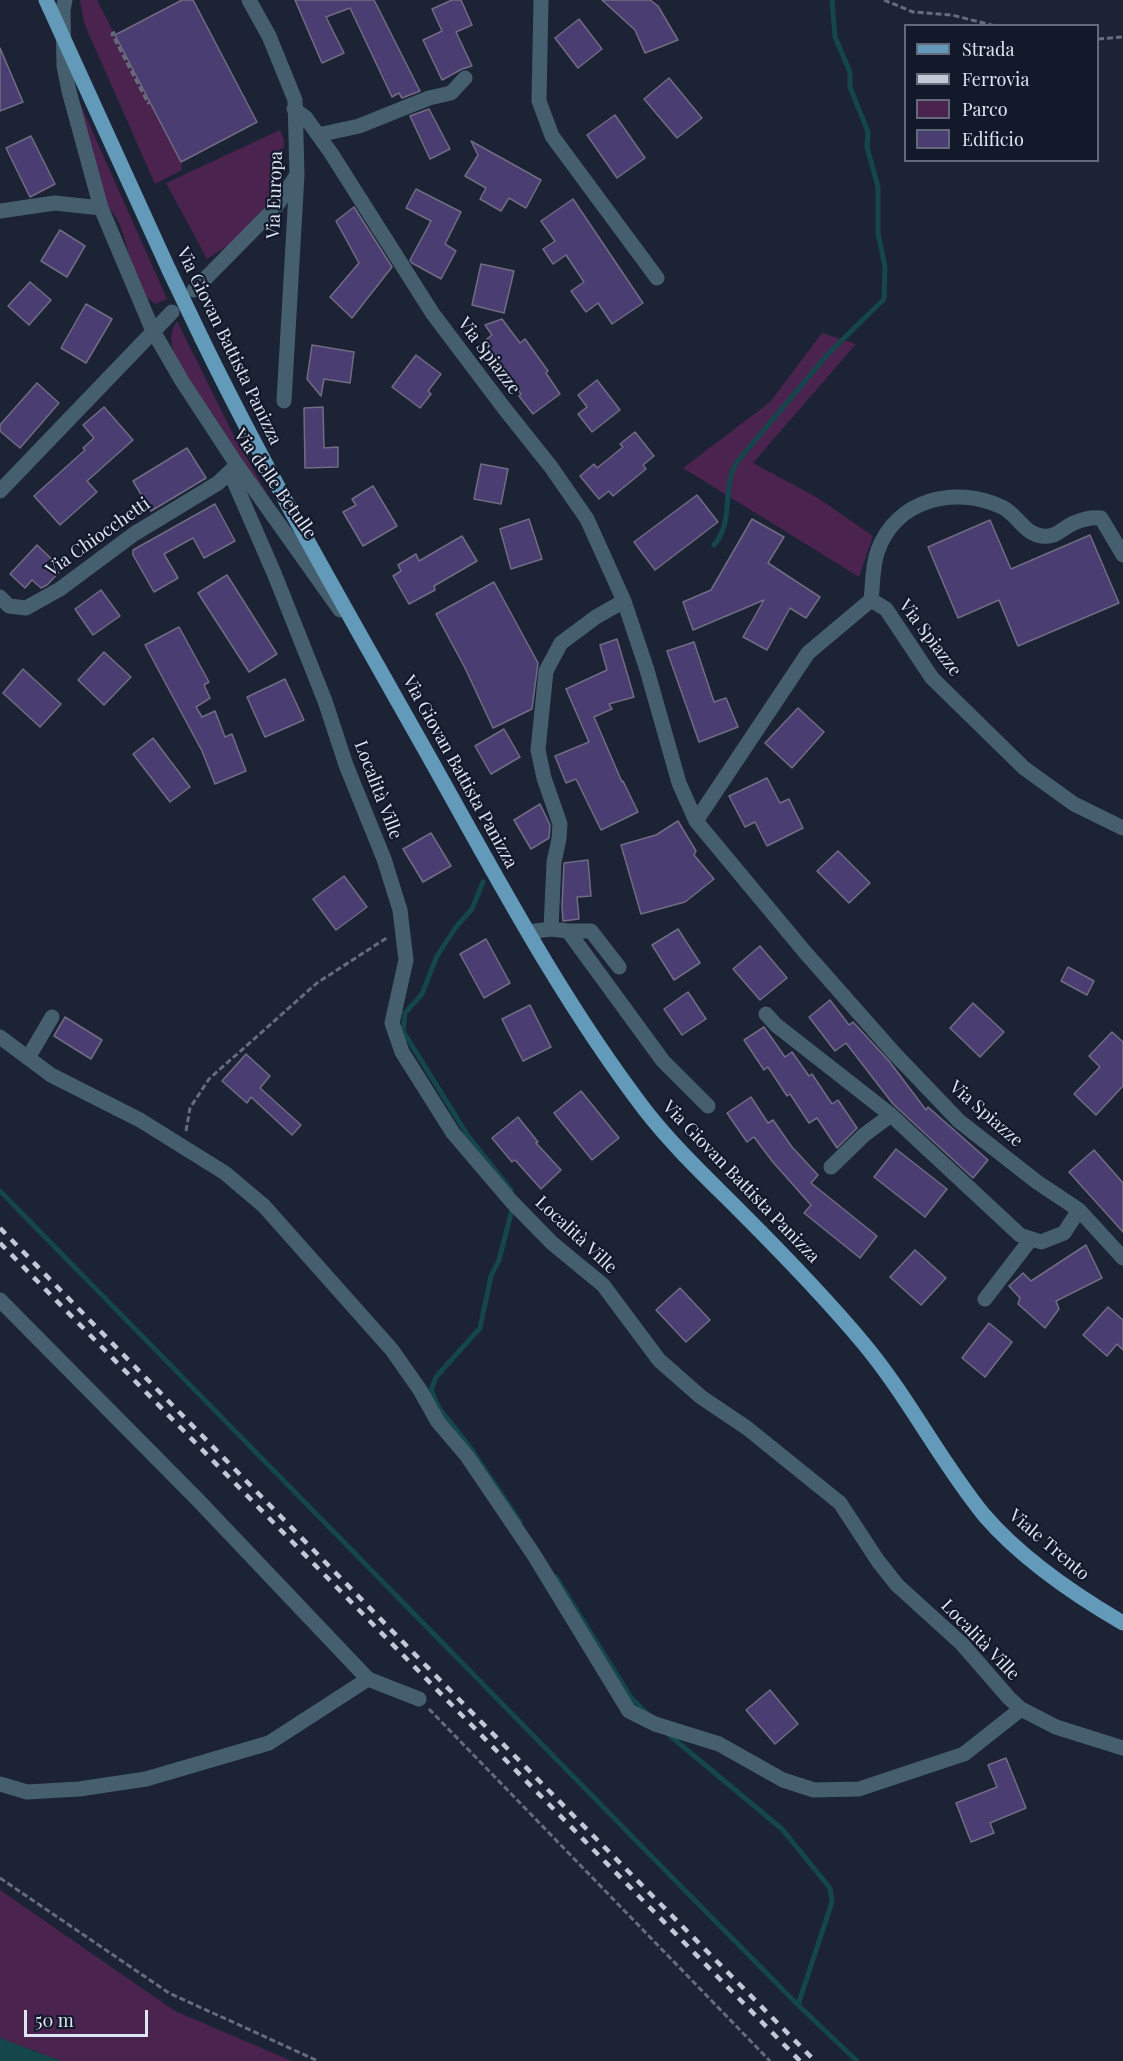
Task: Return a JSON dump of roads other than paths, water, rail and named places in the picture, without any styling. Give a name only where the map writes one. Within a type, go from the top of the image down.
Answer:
[{"type":"main road","name":"Via Giovan Battista Panizza","points":[[46,0],[169,270],[257,447],[575,1012],[649,1115],[690,1161],[828,1301],[873,1355],[961,1484]]},
{"type":"main road","name":"Viale Trento","points":[[961,1484],[987,1517],[1013,1543],[1053,1576],[1123,1623]]},
{"type":"street","points":[[63,39],[65,0]]},
{"type":"street","name":"Via Europa","points":[[249,0],[269,36],[295,100],[297,175],[284,401]]},
{"type":"street","points":[[541,0],[539,101],[552,136],[657,278]]},
{"type":"street","name":"Via delle Betulle","points":[[63,39],[64,66],[69,91],[101,208],[153,330],[234,469],[373,656]]},
{"type":"street","points":[[318,135],[360,126],[429,98],[451,93],[465,78]]},
{"type":"street","name":"Via Spiazze","points":[[294,110],[306,118],[318,135],[433,314],[551,467],[587,519],[624,601],[647,670],[679,783],[696,821],[804,951],[894,1053],[960,1121],[1037,1182],[1079,1210],[1123,1258]]},
{"type":"street","points":[[194,290],[275,208],[297,175]]},
{"type":"street","points":[[0,211],[56,203],[101,208]]},
{"type":"street","points":[[0,491],[172,312]]},
{"type":"street","name":"Via Chiocchetti","points":[[0,597],[9,606],[26,608],[60,589],[134,534],[218,483],[234,469]]},
{"type":"street","name":"Località Ville","points":[[234,469],[325,701],[400,910],[406,960],[392,1023],[402,1052],[453,1133],[511,1201],[552,1243],[603,1285],[659,1360],[701,1397],[747,1428],[840,1503],[897,1585],[962,1644],[1008,1698],[1021,1709],[1056,1726],[1123,1748]]},
{"type":"street","points":[[871,600],[874,564],[886,534],[898,519],[934,498],[966,498],[1003,507],[1027,530],[1039,536],[1052,537],[1064,531],[1072,523],[1084,519],[1101,518],[1123,555]]},
{"type":"street","name":"Via Spiazze","points":[[696,821],[808,653],[871,600],[886,609],[932,678],[1024,768],[1074,804],[1123,828]]},
{"type":"street","points":[[550,929],[554,862],[560,824],[544,778],[538,750],[546,671],[561,643],[596,617],[624,601]]},
{"type":"street","points":[[528,932],[550,929],[591,931],[619,967]]},
{"type":"street","points":[[568,931],[663,1061],[708,1106]]},
{"type":"street","points":[[766,1014],[776,1025],[891,1115],[1020,1235],[1041,1242],[1064,1233],[1079,1210]]},
{"type":"street","points":[[28,1058],[52,1017]]},
{"type":"street","points":[[0,1037],[51,1075],[140,1120],[183,1146],[225,1173],[264,1206],[392,1350],[438,1422],[467,1456],[534,1555],[629,1711],[655,1724],[719,1744],[783,1780],[814,1790],[859,1789],[963,1754],[1021,1709]]},
{"type":"street","points":[[831,1167],[864,1136],[891,1115]]},
{"type":"street","points":[[986,1299],[1031,1239]]},
{"type":"street","points":[[0,1300],[197,1499],[368,1679],[419,1699]]},
{"type":"street","points":[[0,1784],[27,1791],[37,1791],[79,1789],[146,1779],[269,1743],[368,1679]]},
{"type":"waterway","points":[[714,545],[723,529],[729,485],[737,462],[827,355],[884,299],[885,267],[878,233],[878,187],[867,147],[868,132],[850,87],[850,72],[835,37],[832,0]]},
{"type":"waterway","points":[[483,882],[472,909],[456,927],[437,956],[422,994],[405,1013],[403,1031],[468,1136],[511,1190]]},
{"type":"waterway","points":[[0,1191],[661,1866],[798,2005],[857,2061]]},
{"type":"waterway","points":[[512,1210],[499,1260],[491,1276],[480,1328],[436,1377],[431,1390],[439,1408],[469,1446],[520,1522]]},
{"type":"waterway","points":[[556,1577],[632,1699],[650,1716]]},
{"type":"waterway","points":[[668,1734],[782,1829],[830,1888],[832,1902],[798,2005]]},
{"type":"railway","points":[[0,1228],[815,2061]]},
{"type":"railway","points":[[0,1243],[800,2061]]}]
